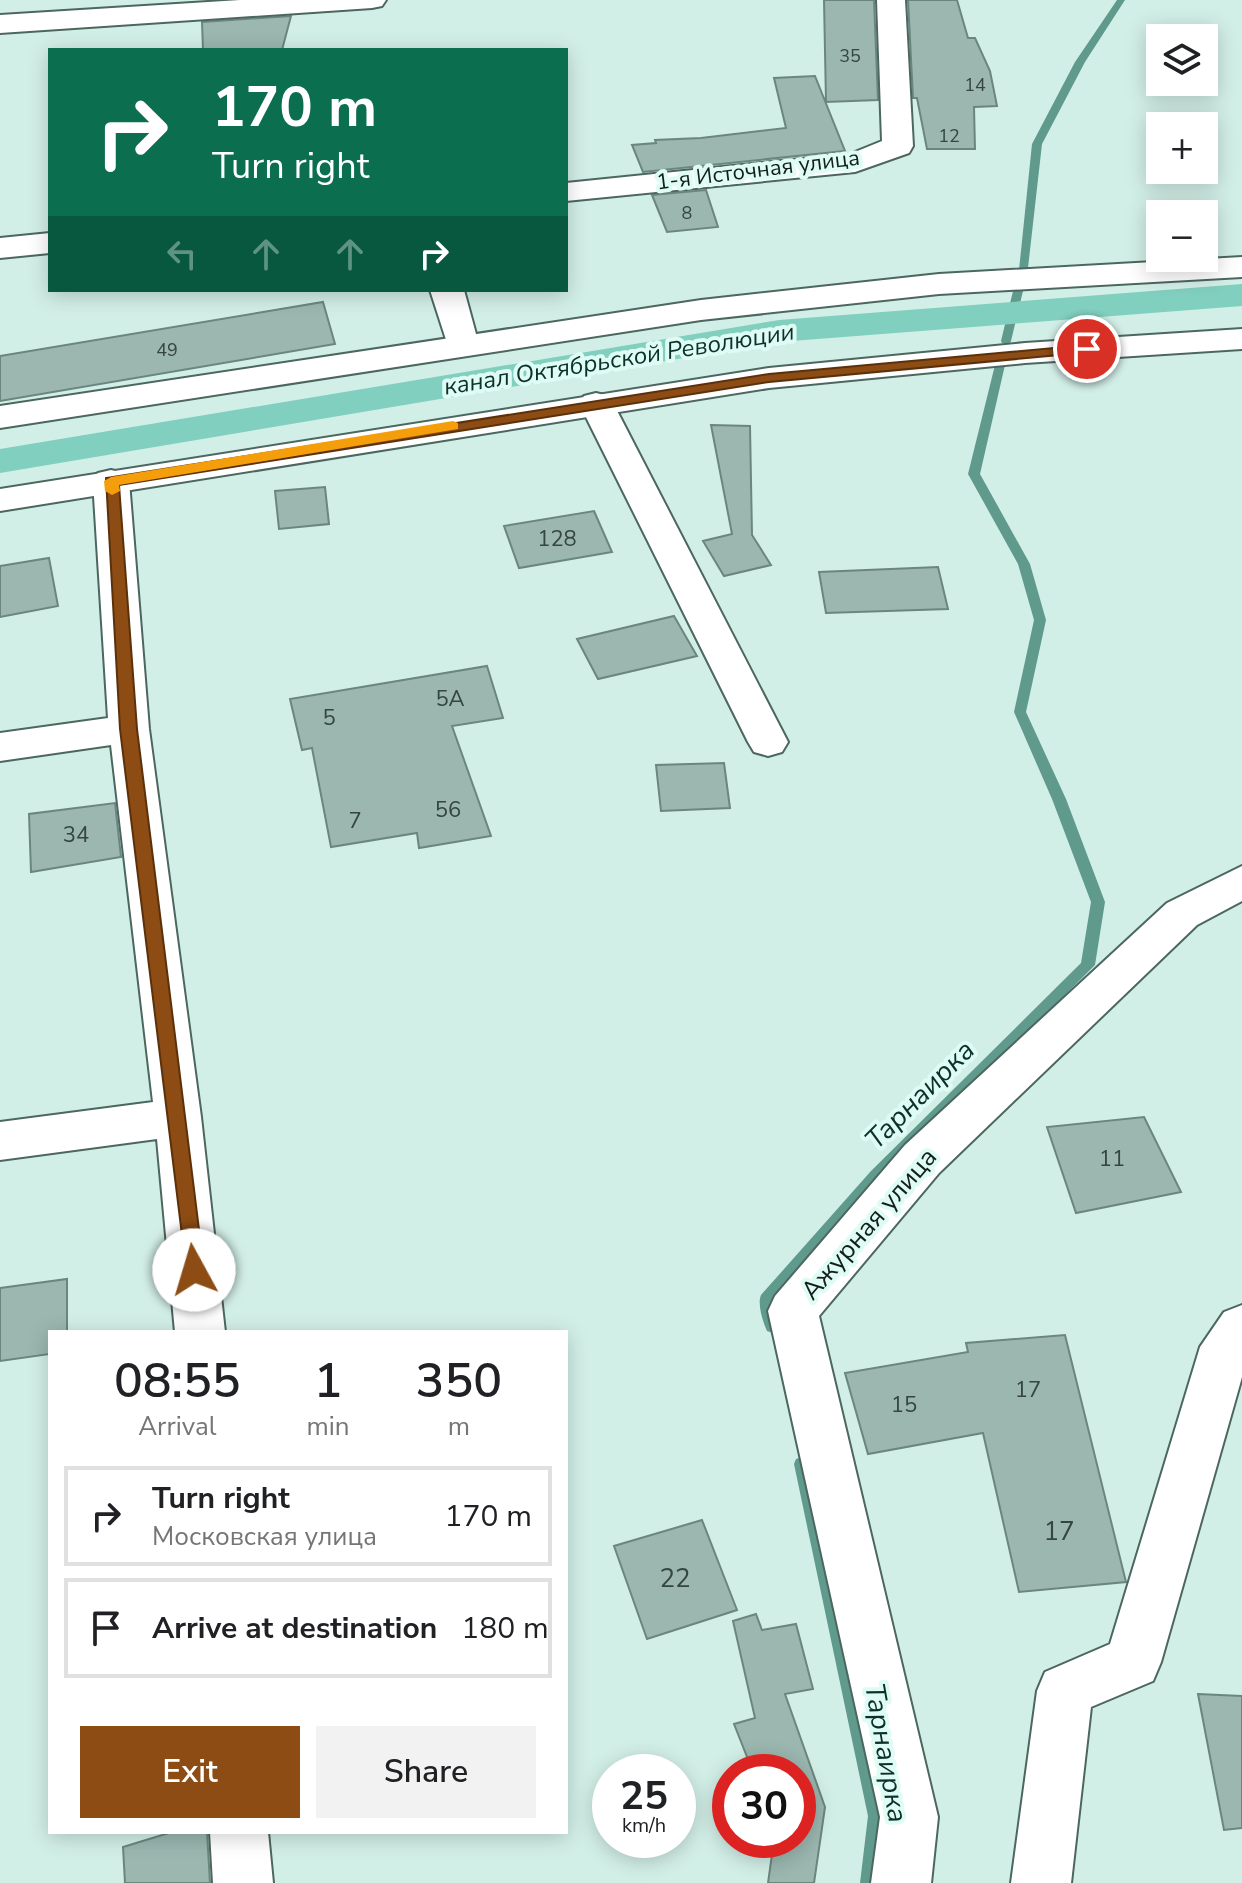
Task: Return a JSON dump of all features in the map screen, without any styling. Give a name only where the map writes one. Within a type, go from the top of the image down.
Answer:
[{"type":"street","points":[[0,24],[372,0]]},
{"type":"street","name":"1-я Источная улица","points":[[568,192],[855,163],[898,146],[891,0]]},
{"type":"street","points":[[0,248],[48,243]]},
{"type":"street","points":[[0,417],[462,345],[833,295],[939,284],[1242,267]]},
{"type":"street","points":[[448,292],[462,345]]},
{"type":"street","points":[[0,500],[596,403],[799,375],[1025,353],[1242,339]]},
{"type":"street","points":[[596,403],[768,742]]},
{"type":"street","points":[[111,481],[129,729],[178,1117],[200,1330]]},
{"type":"street","points":[[0,747],[129,729]]},
{"type":"street","name":"Ажурная улица","points":[[901,1883],[909,1817],[793,1311],[922,1159],[1182,914],[1242,882]]},
{"type":"street","points":[[0,1141],[178,1117]]},
{"type":"street","points":[[1041,1883],[1065,1691],[1133,1662],[1225,1347],[1242,1327]]},
{"type":"street","points":[[239,1834],[243,1883]]},
{"type":"building","points":[[824,0],[874,0],[878,100],[826,102]]},
{"type":"building","points":[[908,0],[957,0],[968,38],[975,38],[990,71],[997,106],[974,107],[975,149],[927,149],[917,98],[913,98]]},
{"type":"building","points":[[291,16],[283,48],[203,48],[202,22]]},
{"type":"building","points":[[815,76],[845,151],[643,172],[632,145],[656,143],[655,140],[786,128],[774,78]]},
{"type":"building","points":[[706,190],[718,227],[667,232],[652,195]]},
{"type":"building","points":[[323,302],[335,344],[0,401],[0,356]]},
{"type":"building","points":[[711,425],[750,426],[752,535],[771,565],[724,576],[703,541],[732,534]]},
{"type":"building","points":[[325,487],[329,524],[279,529],[275,491]]},
{"type":"building","points":[[594,511],[612,552],[519,568],[504,526]]},
{"type":"building","points":[[49,558],[58,606],[0,617],[0,566]]},
{"type":"building","points":[[938,567],[948,609],[826,613],[819,572]]},
{"type":"building","points":[[674,616],[697,656],[598,679],[577,639]]},
{"type":"building","points":[[487,666],[503,718],[452,726],[491,836],[419,848],[417,833],[331,847],[312,748],[302,750],[290,699]]},
{"type":"building","points":[[724,763],[730,808],[661,811],[656,765]]},
{"type":"building","points":[[115,803],[121,857],[31,872],[29,814]]},
{"type":"building","points":[[1144,1117],[1181,1192],[1076,1213],[1047,1127]]},
{"type":"building","points":[[67,1279],[67,1330],[48,1330],[48,1354],[0,1361],[0,1288]]},
{"type":"building","points":[[1065,1335],[1126,1582],[1019,1592],[983,1433],[868,1454],[845,1373],[968,1352],[966,1343]]},
{"type":"building","points":[[702,1520],[737,1610],[647,1639],[614,1546]]},
{"type":"building","points":[[756,1614],[762,1630],[796,1624],[813,1689],[785,1694],[806,1754],[746,1754],[734,1724],[755,1718],[733,1621]]},
{"type":"building","points":[[1198,1694],[1242,1696],[1242,1828],[1224,1830]]},
{"type":"building","points":[[816,1782],[825,1807],[814,1883],[768,1883],[771,1858],[816,1858]]},
{"type":"building","points":[[165,1834],[207,1834],[210,1883],[125,1883],[123,1847]]},
{"type":"waterway","name":"Тарнаирка","points":[[1023,268],[1037,144],[1080,62],[1121,0]]},
{"type":"waterway","name":"Тарнаирка","points":[[1006,341],[1018,291]]},
{"type":"waterway","name":"канал Октябрьской Революции","points":[[0,461],[779,331],[1242,295]]},
{"type":"waterway","name":"Тарнаирка","points":[[773,1326],[767,1300],[876,1175],[1088,965],[1098,902],[1059,799],[1020,712],[1040,620],[1024,564],[974,474],[1000,365]]},
{"type":"waterway","name":"Тарнаирка","points":[[802,1464],[877,1816],[870,1883]]},
{"type":"slow traffic","points":[[112,491],[111,481],[453,426]]},
{"type":"route","points":[[194,1270],[129,729],[111,481],[769,378],[1087,349]]}]
